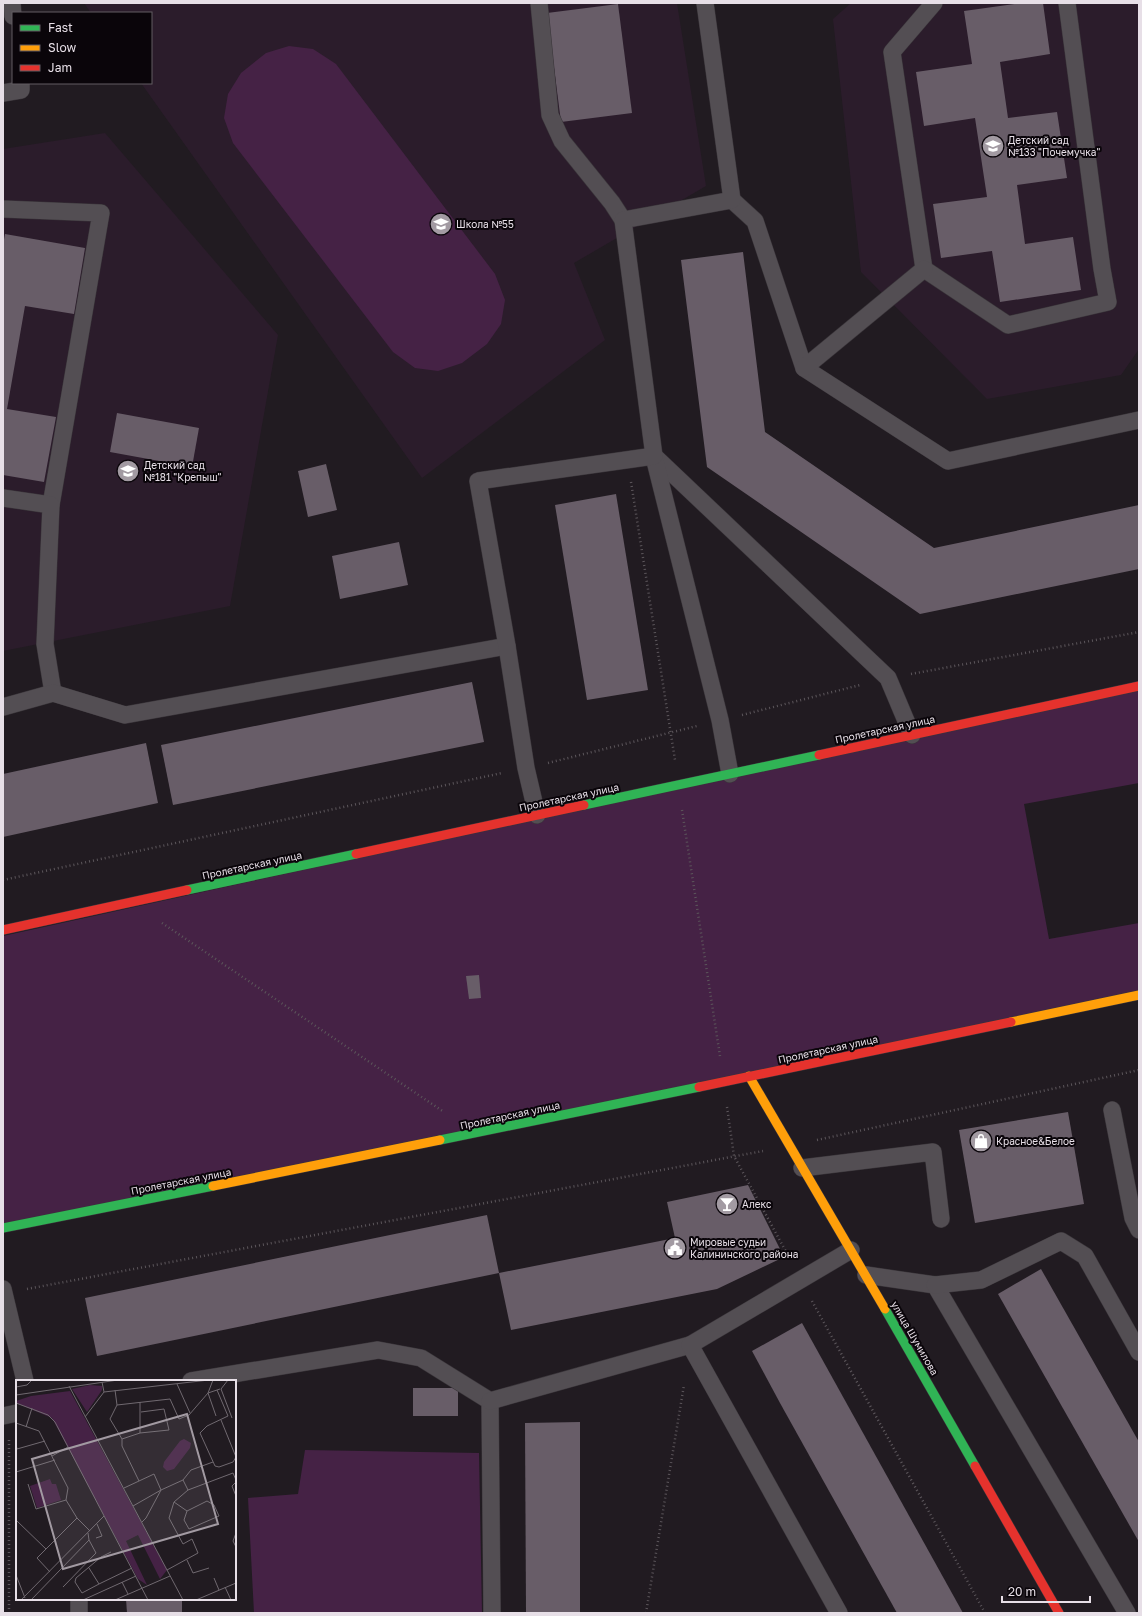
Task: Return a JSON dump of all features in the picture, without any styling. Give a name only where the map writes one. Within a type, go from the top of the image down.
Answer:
[{"type":"street","name":"Пролетарская улица","points":[[3,930],[1139,686]]},
{"type":"street","name":"Пролетарская улица","points":[[3,1228],[476,1133],[1139,995]]},
{"type":"street","name":"улица Шумилова","points":[[749,1076],[1060,1613]]},
{"type":"lane","points":[[539,3],[550,115],[562,141],[612,203],[623,220],[654,456],[720,720],[730,774]]},
{"type":"lane","points":[[705,3],[732,200],[755,221],[804,368],[948,461],[1139,420]]},
{"type":"lane","points":[[934,3],[892,52],[924,269],[1008,325],[1108,302],[1102,269],[1067,3]]},
{"type":"lane","points":[[3,93],[22,90],[21,84]]},
{"type":"lane","points":[[623,220],[732,200]]},
{"type":"lane","points":[[3,209],[101,213],[51,505],[45,644],[53,693]]},
{"type":"lane","points":[[804,368],[924,269]]},
{"type":"lane","points":[[537,815],[526,768],[507,646],[478,481],[654,456]]},
{"type":"lane","points":[[654,456],[888,678],[912,735]]},
{"type":"lane","points":[[3,498],[51,505]]},
{"type":"lane","points":[[3,707],[53,693],[125,715],[507,646]]},
{"type":"lane","points":[[1112,1110],[1133,1218],[1139,1230]]},
{"type":"lane","points":[[802,1168],[932,1152],[941,1219]]},
{"type":"lane","points":[[866,1276],[935,1285],[981,1280],[1061,1241],[1085,1256],[1139,1352]]},
{"type":"lane","points":[[197,1380],[378,1350],[422,1358],[490,1401],[690,1345],[851,1250]]},
{"type":"lane","points":[[935,1285],[1127,1613]]},
{"type":"lane","points":[[4,1291],[25,1380]]},
{"type":"lane","points":[[690,1345],[839,1613]]},
{"type":"lane","points":[[490,1401],[492,1613]]},
{"type":"lane","points":[[79,1600],[79,1613]]},
{"type":"path","points":[[3,880],[526,768],[888,678],[1139,632]]},
{"type":"path","points":[[131,902],[476,1133]]},
{"type":"path","points":[[4,1291],[789,1146],[1139,1070]]},
{"type":"path","points":[[646,1613],[684,1385]]},
{"type":"path","points":[[9,1613],[10,1415]]},
{"type":"shaded area","name":"Школа №55","points":[[84,3],[677,3],[706,186],[574,263],[605,340],[422,478],[142,84],[152,84],[152,12],[90,12]]},
{"type":"shaded area","name":"Детский сад №133 \"Почемучка\"","points":[[851,3],[1139,3],[1139,349],[1121,375],[987,399],[861,272],[833,19]]},
{"type":"shaded area","points":[[289,46],[313,49],[336,64],[495,274],[505,300],[501,324],[487,344],[462,363],[438,371],[415,368],[393,352],[233,143],[224,118],[228,94],[241,73],[266,53]]},
{"type":"shaded area","name":"Детский сад №181 \"Крепыш\"","points":[[105,133],[278,335],[230,606],[3,651],[3,149]]},
{"type":"shaded area","points":[[1139,686],[1139,783],[1024,804],[1049,939],[1139,923],[1139,994],[3,1227],[3,936]]},
{"type":"shaded area","points":[[305,1450],[479,1453],[482,1613],[254,1613],[248,1498],[298,1494]]},
{"type":"building","points":[[1022,3],[1043,3],[1050,54],[1000,62],[1008,118],[1057,112],[1067,178],[1017,185],[1025,244],[1073,237],[1081,290],[1000,302],[992,251],[941,258],[933,204],[987,197],[975,118],[924,126],[916,72],[972,64],[964,11]]},
{"type":"building","points":[[618,4],[632,113],[561,122],[547,13]]},
{"type":"building","points":[[5,234],[85,248],[74,314],[25,306],[7,409],[56,417],[44,482],[3,475],[3,245]]},
{"type":"building","points":[[743,252],[765,432],[934,548],[1139,505],[1139,569],[920,614],[707,467],[681,260]]},
{"type":"building","points":[[117,413],[199,428],[192,467],[110,452]]},
{"type":"building","points":[[326,464],[337,510],[308,517],[298,471]]},
{"type":"building","points":[[616,494],[648,690],[587,700],[555,505]]},
{"type":"building","points":[[399,542],[408,585],[340,599],[332,556]]},
{"type":"building","points":[[472,682],[484,742],[173,805],[161,745]]},
{"type":"building","points":[[146,743],[158,803],[3,837],[3,774]]},
{"type":"building","points":[[479,975],[481,998],[469,999],[466,976]]},
{"type":"building","points":[[1068,1112],[1084,1204],[975,1223],[959,1130]]},
{"type":"building","points":[[748,1185],[784,1257],[717,1289],[511,1330],[499,1273],[675,1238],[667,1202]]},
{"type":"building","points":[[487,1215],[499,1273],[97,1356],[85,1298]]},
{"type":"building","points":[[1041,1269],[1139,1442],[1139,1542],[998,1294]]},
{"type":"building","points":[[802,1323],[963,1613],[897,1613],[780,1403],[752,1351]]},
{"type":"building","points":[[413,1388],[458,1388],[458,1416],[413,1416]]},
{"type":"building","points":[[580,1422],[580,1613],[526,1613],[525,1423]]},
{"type":"building","points":[[126,1600],[182,1600],[182,1613],[127,1613]]},
{"type":"traffic: fast","points":[[584,805],[819,755]]},
{"type":"traffic: fast","points":[[187,890],[356,854]]},
{"type":"traffic: fast","points":[[440,1140],[699,1087]]},
{"type":"traffic: fast","points":[[3,1228],[213,1186]]},
{"type":"traffic: fast","points":[[885,1309],[975,1466]]},
{"type":"traffic: slow","points":[[1011,1022],[1139,995]]},
{"type":"traffic: slow","points":[[749,1076],[885,1309]]},
{"type":"traffic: slow","points":[[213,1186],[440,1140]]},
{"type":"traffic: jam","points":[[819,755],[1139,686]]},
{"type":"traffic: jam","points":[[356,854],[584,805]]},
{"type":"traffic: jam","points":[[3,930],[187,890]]},
{"type":"traffic: jam","points":[[699,1087],[1011,1022]]},
{"type":"traffic: jam","points":[[975,1466],[1059,1613]]},
{"type":"place","name":"Детский сад №133 \"Почемучка\"","points":[[993,146]]},
{"type":"place","name":"Школа №55","points":[[441,224]]},
{"type":"place","name":"Детский сад №181 \"Крепыш\"","points":[[128,471]]},
{"type":"place","name":"Красное&Белое","points":[[981,1141]]},
{"type":"place","name":"Алекс","points":[[727,1204]]},
{"type":"place","name":"Мировые судьи Калининского района","points":[[675,1248]]}]
